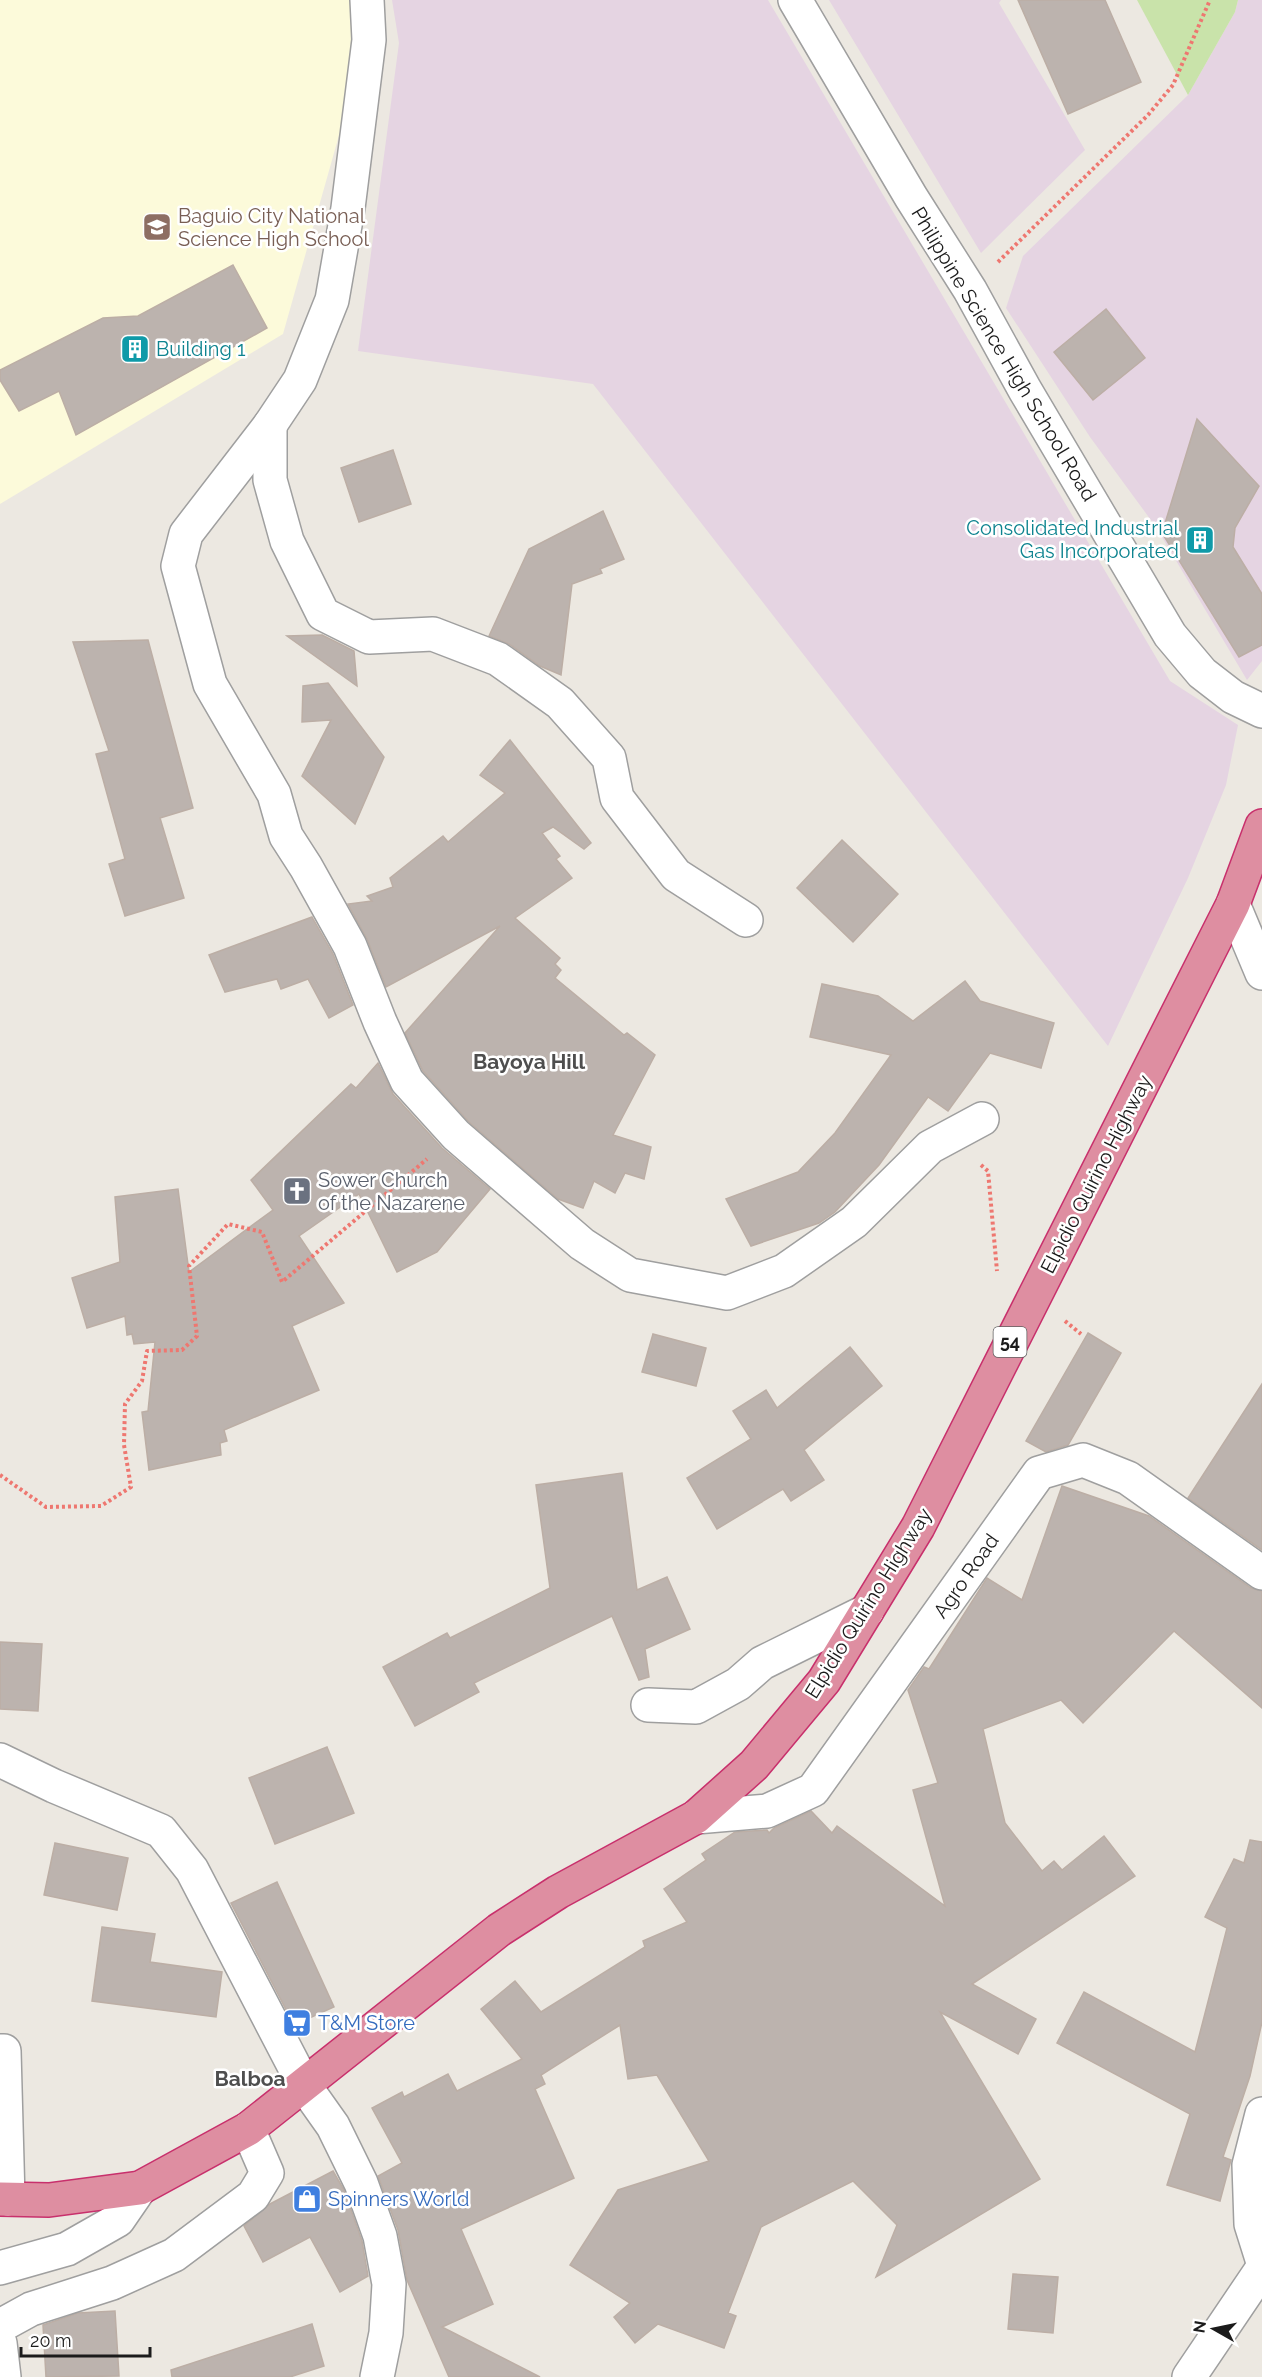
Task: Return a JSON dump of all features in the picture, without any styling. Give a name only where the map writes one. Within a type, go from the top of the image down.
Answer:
[{"type":"highway","name":"Elpidio Quirino Highway","points":[[4,2199],[49,2200],[140,2188],[248,2129],[499,1930],[558,1892],[696,1817],[754,1765],[824,1681],[918,1527],[1233,904],[1262,826]]},
{"type":"street","points":[[367,0],[369,40],[348,208],[332,300],[300,380],[270,425],[186,534],[178,566],[210,684],[274,794],[286,836],[350,946],[380,1022],[407,1081],[456,1136],[582,1244],[630,1275],[728,1293],[784,1271],[854,1222],[930,1147],[982,1119]]},
{"type":"street","name":"Philippine Science High School Road","points":[[795,0],[911,197],[970,290],[1025,390],[1170,636],[1202,673],[1233,697],[1262,711]]},
{"type":"street","points":[[270,425],[270,480],[278,511],[287,541],[323,614],[369,637],[433,634],[498,659],[543,691],[560,704],[609,758],[616,798],[676,875],[746,920]]},
{"type":"street","points":[[1233,904],[1262,973]]},
{"type":"street","name":"Agro Road","points":[[696,1817],[767,1811],[813,1790],[1039,1473],[1083,1460],[1128,1478],[1262,1573]]},
{"type":"street","points":[[648,1705],[696,1707],[738,1684],[762,1663],[867,1611]]},
{"type":"street","points":[[0,1760],[54,1786],[161,1831],[192,1870],[304,2085],[338,2136],[361,2183],[380,2236],[389,2284],[386,2333],[377,2377]]},
{"type":"street","points":[[0,2051],[4,2051],[4,2199]]},
{"type":"street","points":[[1262,2114],[1249,2165],[1251,2224],[1262,2259]]},
{"type":"street","points":[[0,2326],[31,2309],[112,2283],[174,2255],[254,2196],[267,2173],[248,2129]]},
{"type":"street","points":[[0,2268],[68,2249],[118,2220],[140,2188]]},
{"type":"street","points":[[1189,2377],[1262,2269]]},
{"type":"street","points":[[0,2343],[4,2377]]},
{"type":"path","points":[[970,290],[1160,100],[1173,84],[1210,0]]},
{"type":"path","points":[[982,1119],[966,1154],[988,1171],[997,1271]]},
{"type":"path","points":[[0,1475],[46,1507],[101,1506],[131,1487],[124,1445],[125,1404],[142,1381],[147,1351],[182,1350],[197,1336],[189,1266],[228,1224],[262,1232],[282,1282],[369,1206],[456,1136]]},
{"type":"shaded area","name":"Baguio City National Science High School","points":[[0,0],[355,0],[343,121],[283,334],[0,504]]},
{"type":"shaded area","points":[[392,0],[768,0],[1170,681],[1238,725],[1226,785],[1188,878],[1108,1046],[593,384],[358,351],[399,43]]},
{"type":"shaded area","points":[[829,0],[1001,0],[999,3],[1085,150],[981,253]]},
{"type":"shaded area","points":[[1238,0],[1262,0],[1262,661],[1247,680],[1156,527],[1090,437],[1006,308],[1023,256],[1188,95],[1235,12]]},
{"type":"green space","points":[[1137,0],[1238,0],[1235,12],[1188,95]]},
{"type":"building","points":[[1018,0],[1105,0],[1141,82],[1068,114]]},
{"type":"building","name":"Building 1","points":[[233,265],[267,328],[76,435],[59,391],[19,411],[0,380],[0,370],[103,318],[138,316]]},
{"type":"building","points":[[1106,309],[1145,358],[1093,400],[1054,352]]},
{"type":"building","name":"Consolidated Industrial Gas Incorporated","points":[[1197,419],[1259,486],[1235,528],[1233,547],[1262,594],[1262,645],[1239,657],[1162,533]]},
{"type":"building","points":[[393,450],[411,504],[359,522],[341,468]]},
{"type":"building","points":[[603,511],[624,559],[600,569],[602,573],[572,584],[561,675],[540,666],[509,644],[489,636],[529,549]]},
{"type":"building","points":[[322,635],[354,651],[357,686],[287,636]]},
{"type":"building","points":[[148,640],[193,808],[160,818],[184,898],[125,916],[109,864],[125,859],[96,754],[109,751],[73,642]]},
{"type":"building","points":[[328,683],[384,757],[355,824],[302,776],[331,720],[302,722],[303,686]]},
{"type":"building","points":[[510,740],[591,843],[584,849],[553,827],[542,833],[560,856],[556,859],[572,878],[515,918],[560,958],[555,964],[561,970],[555,978],[624,1035],[627,1033],[655,1055],[613,1135],[651,1147],[644,1179],[625,1173],[615,1193],[594,1181],[583,1208],[558,1199],[469,1122],[423,1071],[405,1033],[500,926],[386,987],[367,939],[348,904],[372,901],[367,896],[393,887],[390,878],[443,836],[448,842],[505,793],[480,775]]},
{"type":"building","points":[[842,840],[898,894],[853,942],[797,888]]},
{"type":"building","points":[[312,917],[333,954],[353,1005],[329,1018],[308,979],[281,989],[277,979],[225,992],[209,955]]},
{"type":"building","points":[[965,981],[980,1001],[1054,1023],[1041,1068],[990,1053],[948,1111],[928,1097],[879,1165],[835,1212],[819,1223],[751,1246],[726,1199],[798,1172],[835,1133],[891,1055],[810,1037],[822,984],[878,996],[913,1021]]},
{"type":"building","points":[[378,1063],[393,1094],[442,1148],[490,1189],[437,1252],[397,1272],[359,1194],[299,1236],[344,1303],[292,1326],[319,1390],[224,1430],[227,1441],[220,1443],[221,1455],[149,1470],[142,1412],[148,1411],[155,1342],[134,1344],[132,1334],[127,1335],[125,1316],[87,1328],[72,1278],[120,1262],[115,1197],[178,1189],[189,1272],[273,1210],[251,1180],[351,1084],[356,1088]]},
{"type":"building","points":[[1088,1333],[1121,1353],[1068,1445],[1046,1452],[1026,1441]]},
{"type":"building","points":[[653,1334],[706,1348],[696,1386],[642,1372]]},
{"type":"building","points":[[850,1347],[882,1386],[804,1450],[824,1480],[791,1501],[783,1489],[717,1529],[687,1478],[751,1439],[733,1411],[766,1390],[777,1408]]},
{"type":"building","points":[[1262,1384],[1262,1550],[1188,1498]]},
{"type":"building","points":[[622,1473],[637,1590],[667,1577],[690,1629],[645,1649],[649,1677],[639,1680],[612,1616],[474,1683],[479,1692],[415,1726],[383,1667],[447,1633],[450,1638],[550,1588],[536,1485]]},
{"type":"building","points":[[1062,1486],[1149,1516],[1251,1588],[1262,1591],[1262,1708],[1174,1631],[1083,1723],[1061,1700],[983,1729],[1005,1823],[1042,1871],[1054,1861],[1062,1870],[1104,1836],[1135,1876],[972,1984],[1036,2019],[1018,2054],[940,2012],[1040,2179],[876,2277],[897,2225],[853,2181],[761,2227],[728,2313],[736,2316],[724,2348],[658,2324],[635,2343],[614,2317],[630,2303],[570,2265],[618,2190],[709,2161],[657,2075],[628,2079],[620,2025],[541,2075],[545,2084],[535,2089],[574,2178],[461,2229],[493,2304],[442,2327],[540,2377],[449,2377],[407,2280],[398,2230],[378,2176],[402,2163],[372,2108],[402,2092],[404,2097],[448,2074],[457,2091],[522,2059],[481,2009],[515,1981],[541,2012],[645,1947],[643,1941],[687,1922],[664,1889],[706,1860],[702,1854],[735,1832],[767,1830],[769,1833],[774,1828],[811,1811],[832,1833],[837,1826],[945,1906],[913,1790],[938,1783],[908,1690],[924,1667],[929,1669],[987,1578],[1022,1600]]},
{"type":"building","points":[[0,1642],[42,1644],[38,1711],[0,1709]]},
{"type":"building","points":[[327,1747],[354,1813],[275,1844],[249,1778]]},
{"type":"building","points":[[1250,1840],[1262,1842],[1262,2022],[1250,2076],[1223,2157],[1231,2160],[1220,2201],[1167,2185],[1190,2114],[1057,2043],[1084,1992],[1195,2052],[1227,1928],[1205,1917],[1234,1859],[1244,1863]]},
{"type":"building","points":[[55,1843],[128,1858],[117,1910],[44,1895]]},
{"type":"building","points":[[277,1882],[334,2007],[294,2025],[231,1903]]},
{"type":"building","points":[[102,1927],[155,1934],[150,1962],[222,1972],[216,2017],[92,2001]]},
{"type":"building","points":[[333,2171],[344,2190],[362,2241],[368,2276],[340,2292],[310,2237],[263,2262],[244,2226],[270,2204]]},
{"type":"building","points":[[1013,2274],[1058,2277],[1053,2333],[1008,2329]]},
{"type":"building","points":[[115,2311],[119,2376],[46,2377],[43,2325],[78,2313]]},
{"type":"building","points":[[312,2324],[324,2366],[290,2377],[172,2377],[171,2370]]},
{"type":"place","name":"Baguio City National Science High School","points":[[157,227]]},
{"type":"place","name":"Building 1","points":[[135,349]]},
{"type":"place","name":"Consolidated Industrial Gas Incorporated","points":[[1200,540]]},
{"type":"place","name":"Sower Church of the Nazarene","points":[[297,1191]]},
{"type":"place","name":"T&M Store","points":[[297,2023]]},
{"type":"place","name":"Spinners World","points":[[307,2199]]},
{"type":"district","name":"Bayoya Hill","points":[[529,1062]]},
{"type":"district","name":"Balboa","points":[[250,2079]]}]
